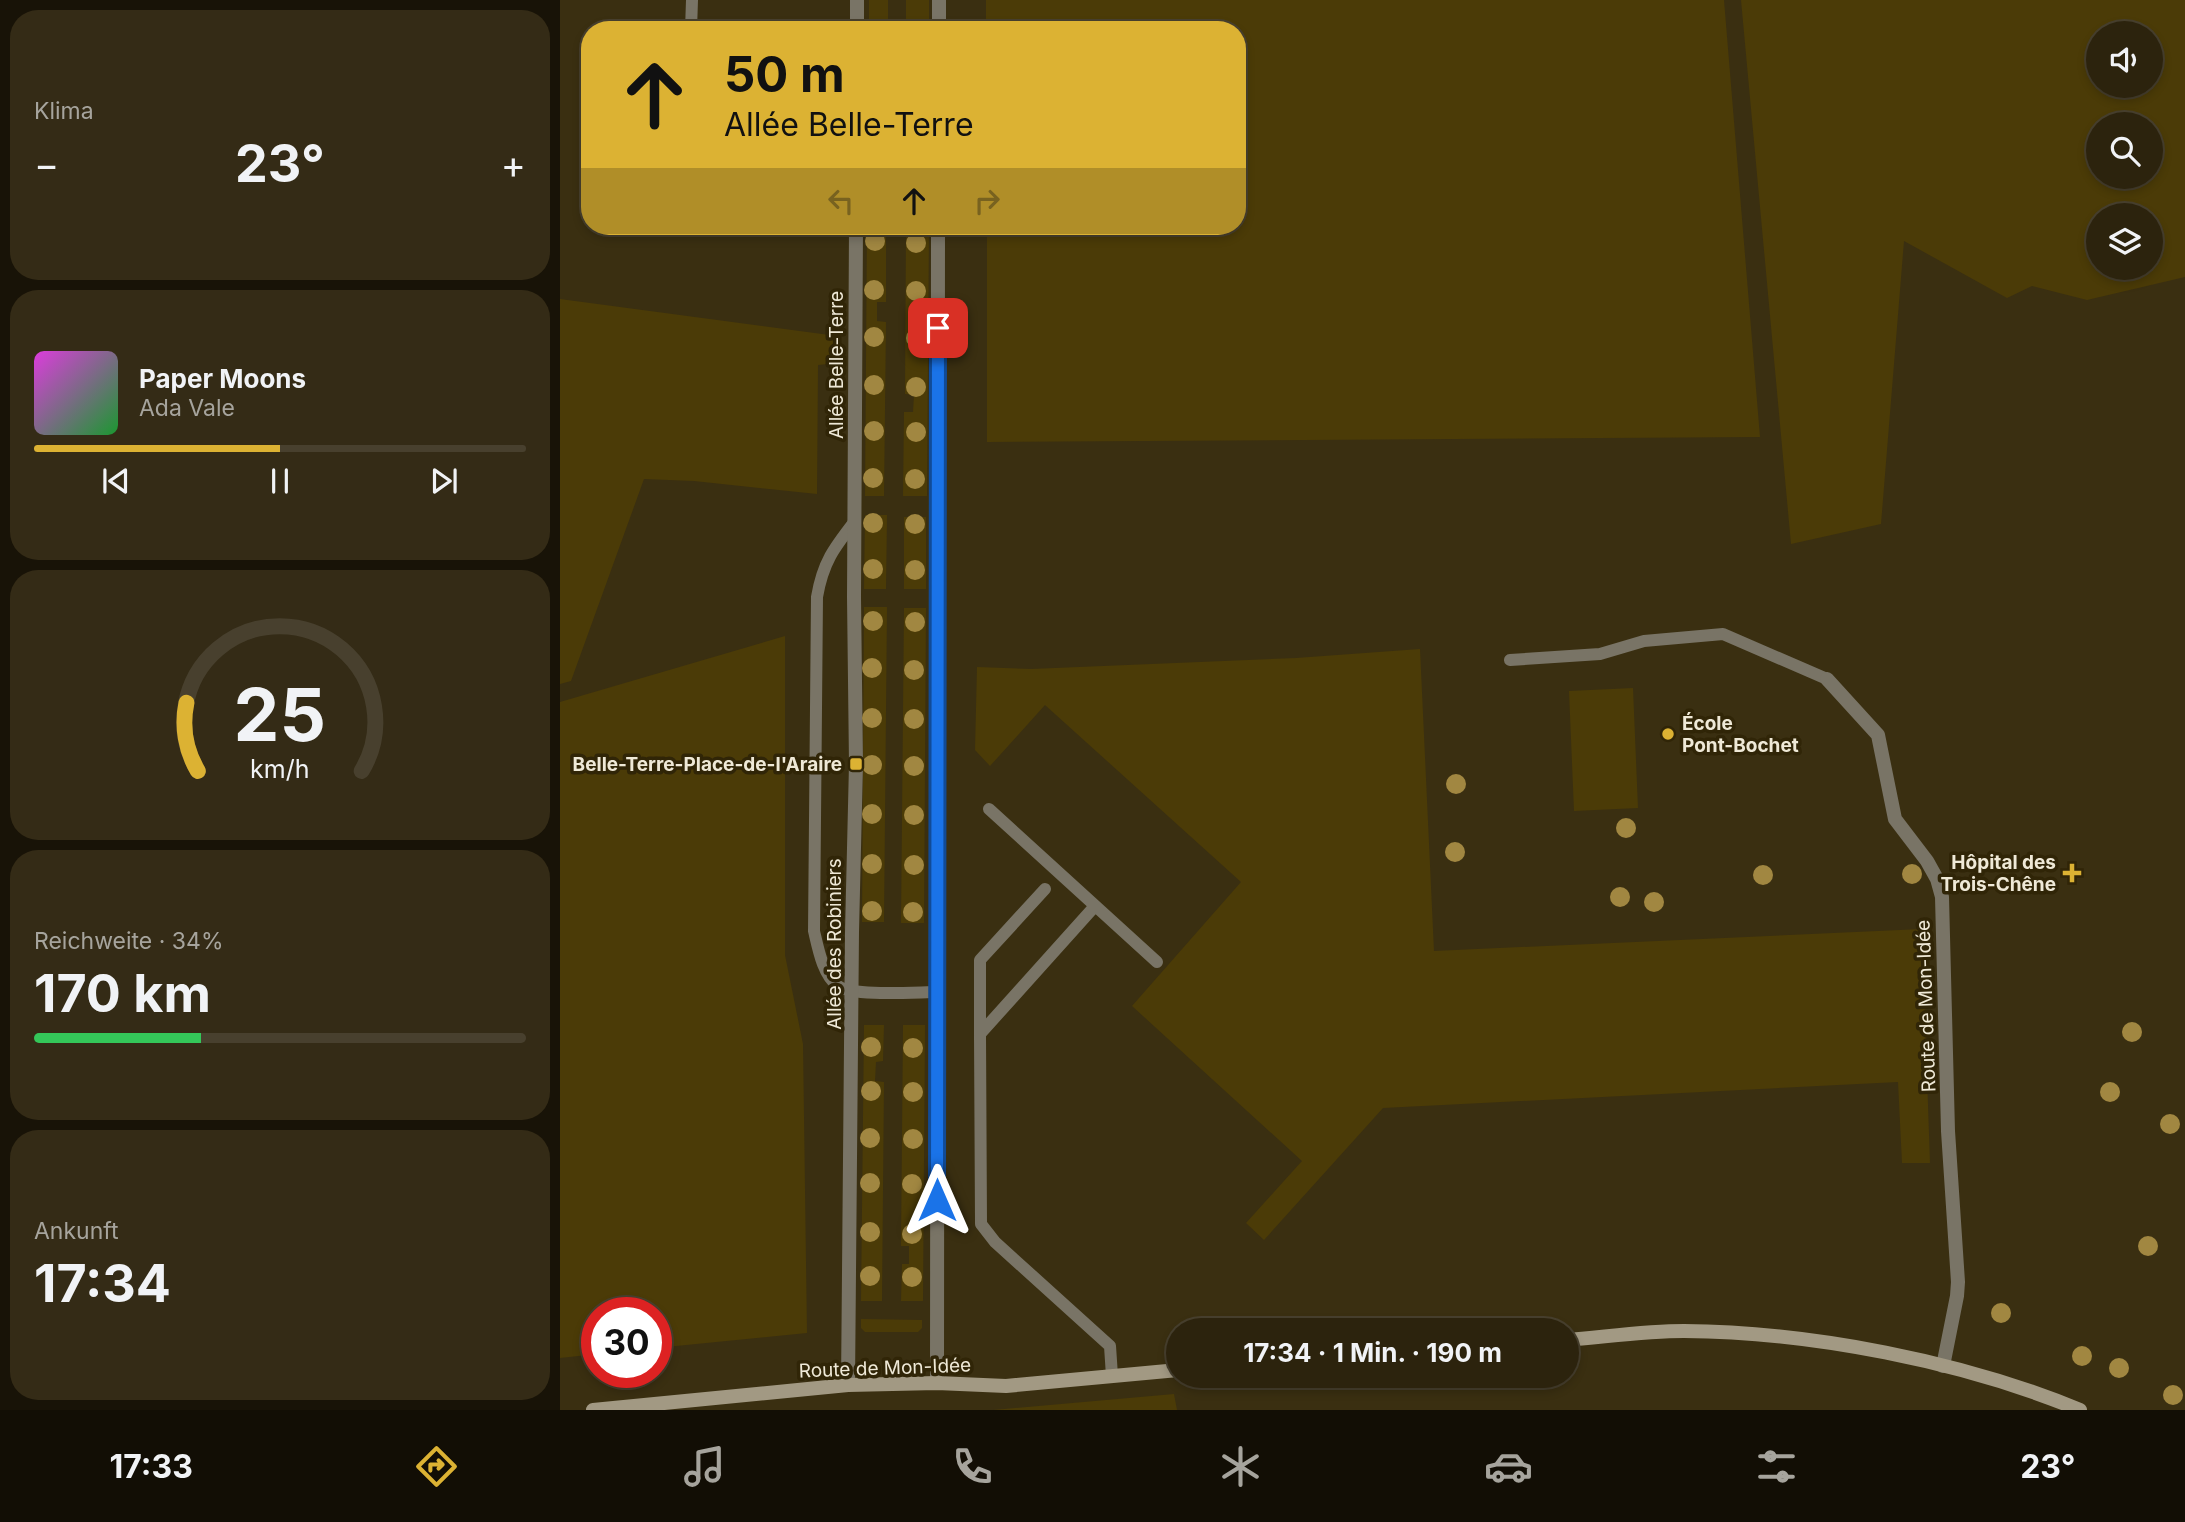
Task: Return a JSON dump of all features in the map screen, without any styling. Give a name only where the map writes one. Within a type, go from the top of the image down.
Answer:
[{"type":"main road","points":[[1579,1339],[1682,1331],[1824,1343],[1943,1366],[2080,1410]]},
{"type":"main road","name":"Route de Mon-Idée","points":[[593,1410],[848,1385],[937,1383],[1006,1386],[1166,1371]]},
{"type":"street","points":[[857,0],[857,21]]},
{"type":"street","points":[[939,0],[939,21]]},
{"type":"street","name":"Allée Belle-Terre","points":[[855,504],[856,235]]},
{"type":"street","points":[[937,1383],[938,235]]},
{"type":"street","name":"Allée des Robiniers","points":[[848,1385],[856,764],[855,504]]},
{"type":"street","name":"Route de Mon-Idée","points":[[1826,679],[1878,735],[1895,819],[1927,861],[1937,879],[1942,897],[1948,1131],[1958,1282],[1943,1366]]},
{"type":"lane","points":[[691,21],[692,0]]},
{"type":"lane","points":[[855,521],[831,553],[821,575],[817,597],[814,931],[820,958],[837,986],[853,992],[938,992]]},
{"type":"lane","points":[[1510,660],[1600,654],[1644,641],[1723,634],[1826,679]]},
{"type":"lane","points":[[989,809],[1157,962]]},
{"type":"lane","points":[[1045,889],[980,960],[981,1224],[995,1242],[1110,1346],[1112,1376]]},
{"type":"lane","points":[[979,1034],[1095,906]]},
{"type":"shaded area","points":[[869,0],[888,0],[888,21],[869,21]]},
{"type":"shaded area","points":[[906,0],[929,0],[929,21],[906,21]]},
{"type":"shaded area","points":[[986,0],[1724,0],[1760,437],[987,442],[987,235],[1246,235],[1246,21],[986,21]]},
{"type":"shaded area","points":[[1741,0],[2185,0],[2185,277],[2087,300],[2032,286],[2007,298],[1904,241],[1881,524],[1791,544]]},
{"type":"shaded area","points":[[867,235],[886,235],[886,302],[877,302],[877,321],[886,322],[884,496],[865,496]]},
{"type":"shaded area","points":[[906,235],[929,235],[927,496],[903,496],[904,412],[913,412],[914,395],[905,394]]},
{"type":"shaded area","points":[[560,299],[837,336],[838,363],[818,365],[817,494],[694,481],[644,479],[571,681],[560,684]]},
{"type":"shaded area","points":[[865,515],[887,515],[886,589],[864,589]]},
{"type":"shaded area","points":[[904,517],[926,517],[926,589],[904,589]]},
{"type":"shaded area","points":[[864,607],[887,607],[884,922],[862,922]]},
{"type":"shaded area","points":[[904,608],[926,608],[924,923],[901,923]]},
{"type":"shaded area","points":[[785,636],[785,955],[803,1044],[807,1333],[672,1346],[672,1297],[581,1297],[581,1356],[560,1358],[560,702]]},
{"type":"shaded area","points":[[1420,649],[1434,951],[1922,929],[1930,1163],[1902,1163],[1898,1082],[1383,1108],[1264,1240],[1246,1223],[1302,1161],[1132,1006],[1241,882],[1045,705],[990,766],[975,750],[977,667],[1031,669],[1296,658]]},
{"type":"shaded area","points":[[1633,688],[1638,808],[1574,811],[1569,691]]},
{"type":"shaded area","points":[[864,1025],[884,1025],[883,1061],[876,1062],[875,1081],[884,1082],[882,1301],[861,1301]]},
{"type":"shaded area","points":[[903,1025],[925,1025],[923,1301],[901,1301],[902,1264],[909,1264],[909,1246],[901,1246]]},
{"type":"shaded area","points":[[861,1319],[922,1320],[922,1328],[918,1332],[865,1332],[861,1328]]},
{"type":"shaded area","points":[[1174,1394],[1177,1410],[993,1410]]},
{"type":"place","name":"École Pont-Bochet","points":[[1668,734]]},
{"type":"place","name":"Belle-Terre-Place-de-l'Araire","points":[[856,764]]},
{"type":"place","name":"Hôpital des Trois-Chêne","points":[[2072,873]]},
{"type":"route","points":[[937,1200],[938,328]]}]
